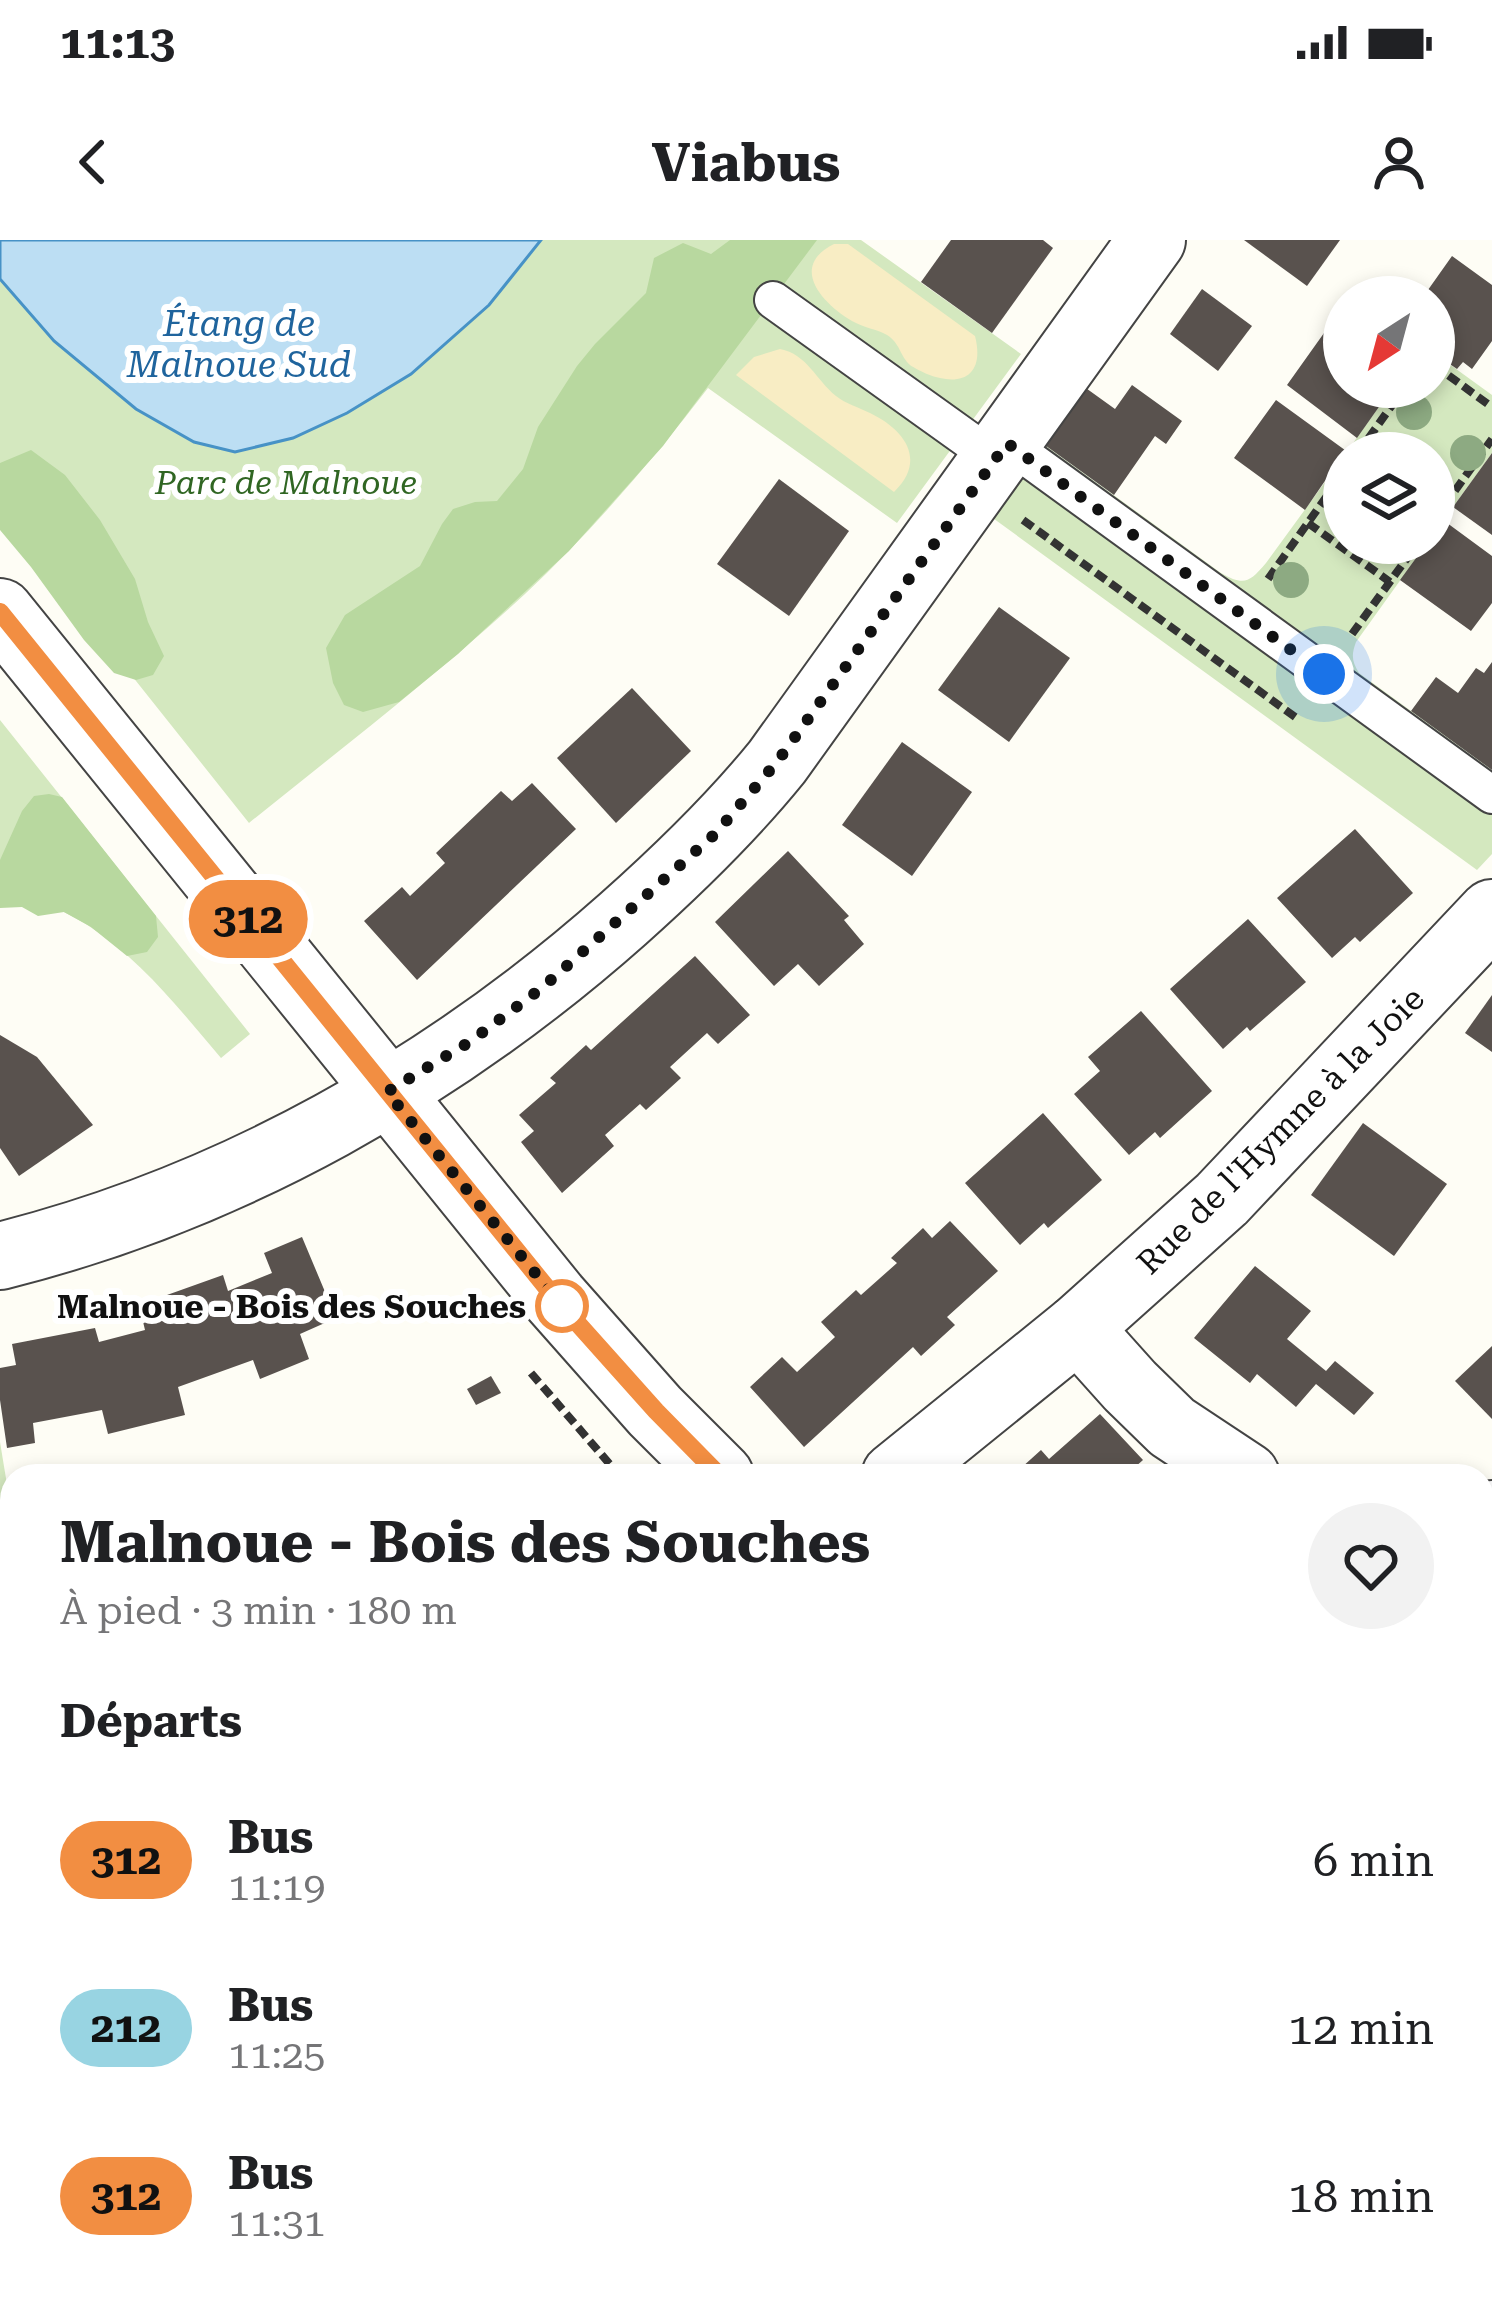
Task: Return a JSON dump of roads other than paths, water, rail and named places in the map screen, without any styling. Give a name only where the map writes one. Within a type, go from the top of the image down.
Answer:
[{"type":"street","points":[[0,1256],[167,1202],[262,1163],[471,1041],[566,969],[715,834],[777,762],[1152,240]]},
{"type":"street","points":[[0,612],[555,1298],[708,1464]]},
{"type":"street","name":"Rue de l'Hymne à la Joie","points":[[910,1464],[1078,1328],[1222,1199],[1492,914]]},
{"type":"street","points":[[1078,1328],[1172,1427],[1228,1464]]},
{"type":"lane","points":[[773,300],[1243,615],[1492,795]]},
{"type":"water","name":"Étang de Malnoue Sud","points":[[0,240],[541,240],[489,305],[411,374],[347,413],[293,438],[235,452],[194,442],[136,409],[54,341],[0,279]]},
{"type":"place","name":"Malnoue - Bois des Souches","points":[[562,1306]]},
{"type":"park label","name":"Parc de Malnoue","points":[[286,482]]}]
